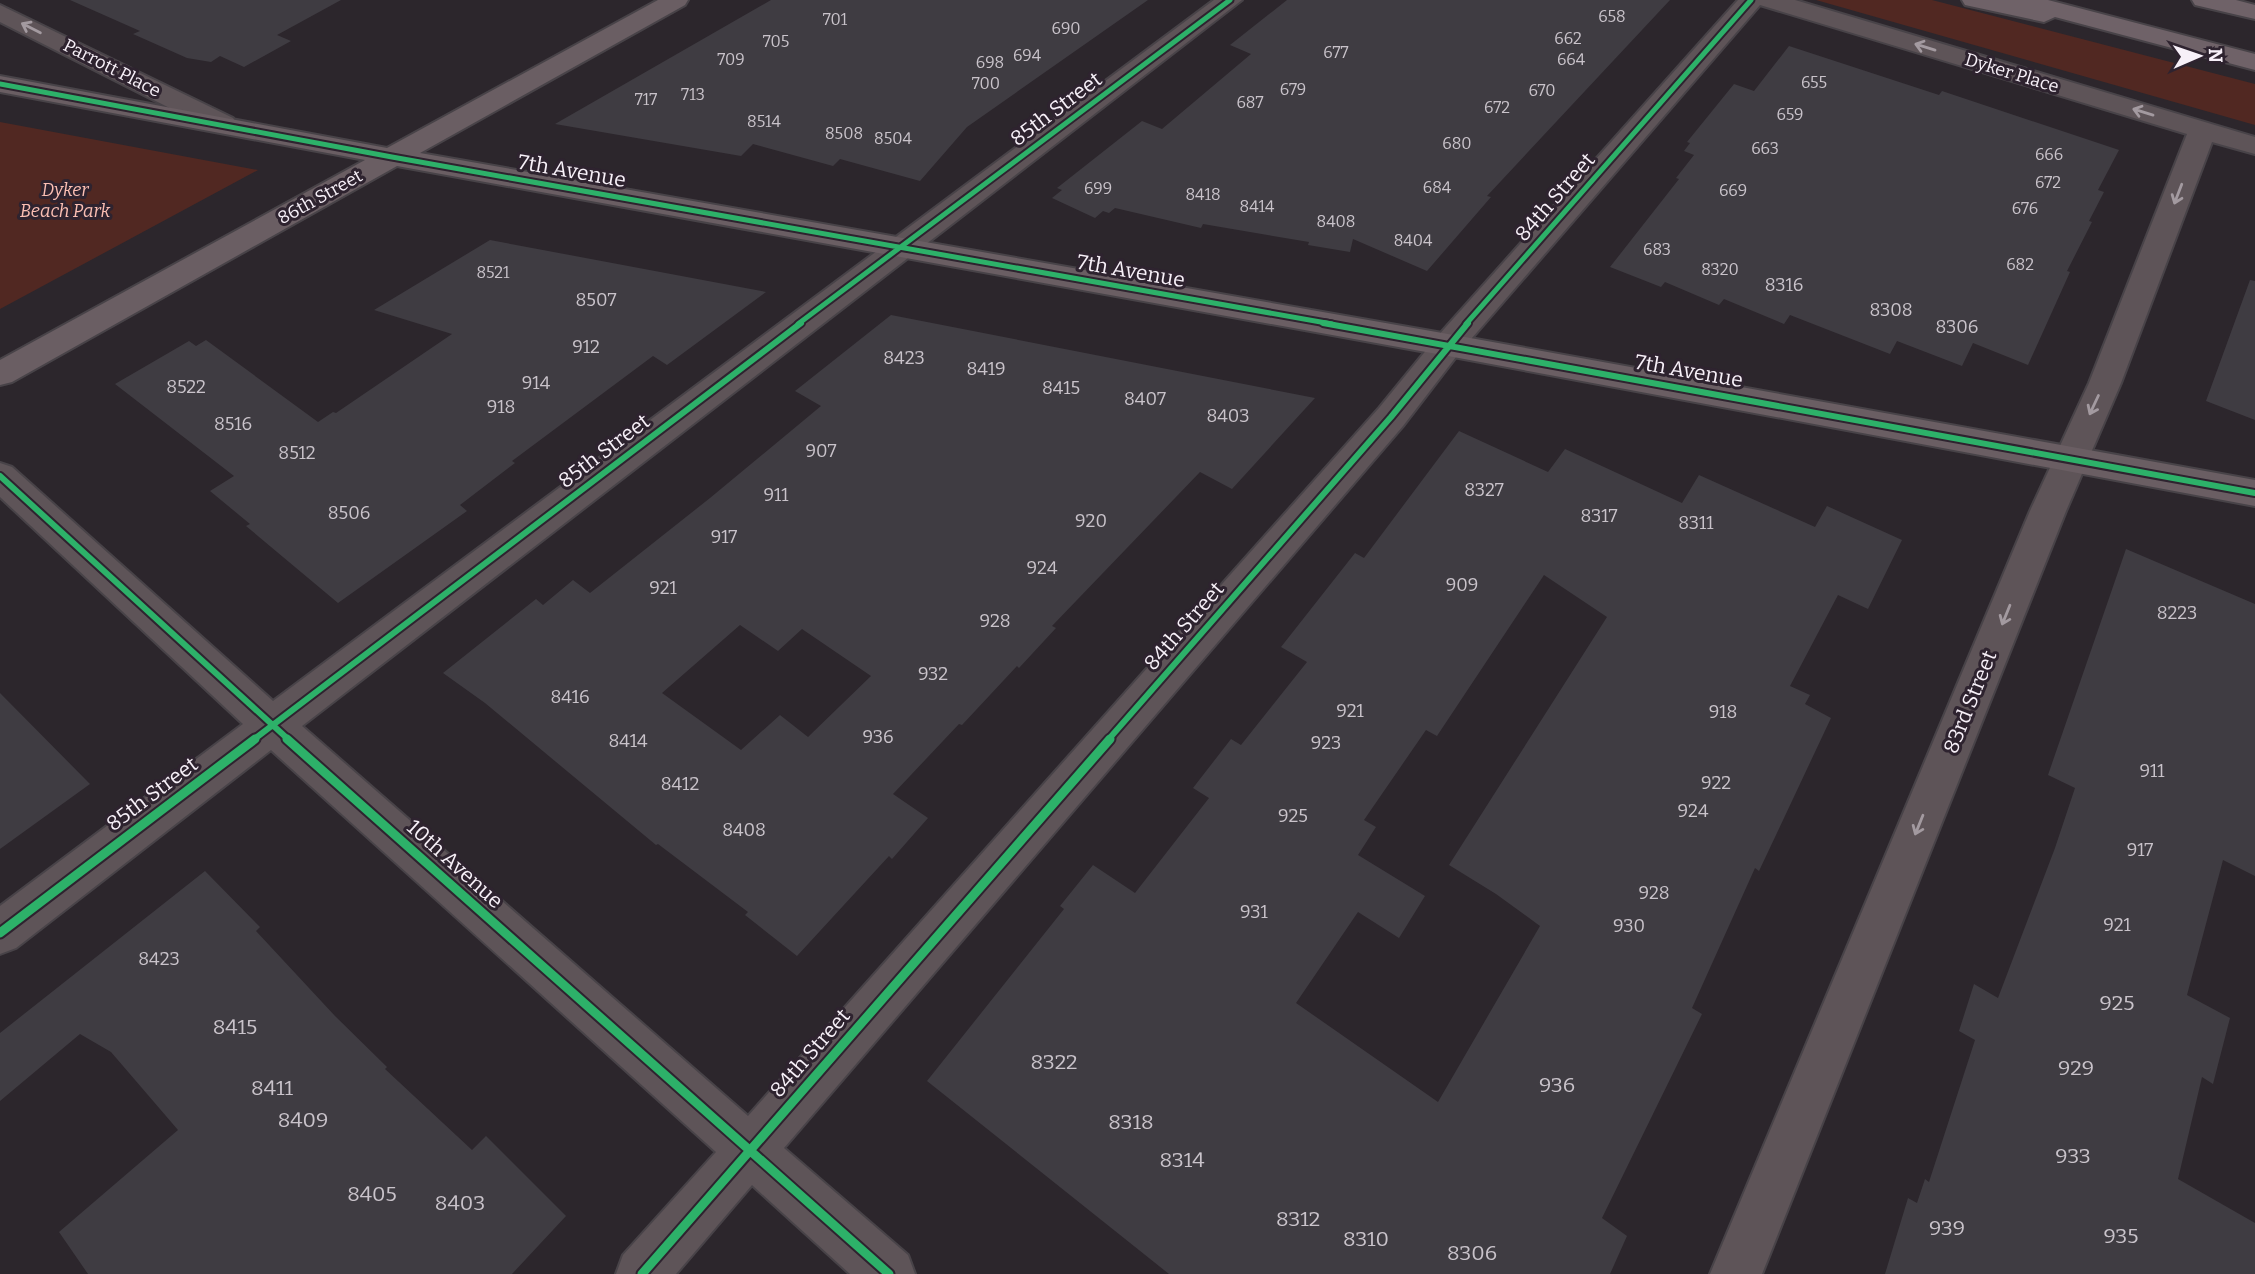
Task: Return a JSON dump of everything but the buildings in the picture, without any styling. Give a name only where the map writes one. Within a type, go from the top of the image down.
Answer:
[{"type":"highway","points":[[1974,0],[2026,12],[2109,24]]},
{"type":"highway","points":[[2019,0],[2255,62]]},
{"type":"highway","points":[[2044,0],[2109,24]]},
{"type":"highway","points":[[2204,0],[2255,12]]},
{"type":"main road","name":"86th Street","points":[[0,374],[676,0]]},
{"type":"main road","name":"7th Avenue","points":[[0,84],[2255,493]]},
{"type":"street","name":"85th Street","points":[[0,933],[1230,0]]},
{"type":"street","name":"84th Street","points":[[642,1274],[1391,417],[1448,345],[1751,0]]},
{"type":"street","name":"Dyker Place","points":[[1769,0],[2255,146]]},
{"type":"street","name":"Parrott Place","points":[[0,12],[223,124]]},
{"type":"street","name":"83rd Street","points":[[1736,1274],[2070,460],[2105,383],[2203,130]]},
{"type":"street","name":"10th Avenue","points":[[0,476],[272,725],[889,1274]]},
{"type":"green space","points":[[1816,0],[1932,0],[2255,84],[2255,125]]},
{"type":"green space","name":"Dyker Beach Park","points":[[0,122],[258,170],[0,309]]},
{"type":"cycle path","points":[[0,933],[846,288],[1230,0]]},
{"type":"cycle path","points":[[642,1274],[1391,417],[1448,345],[1751,0]]},
{"type":"cycle path","points":[[0,84],[2255,493]]},
{"type":"cycle path","points":[[0,476],[272,725],[889,1274]]}]
